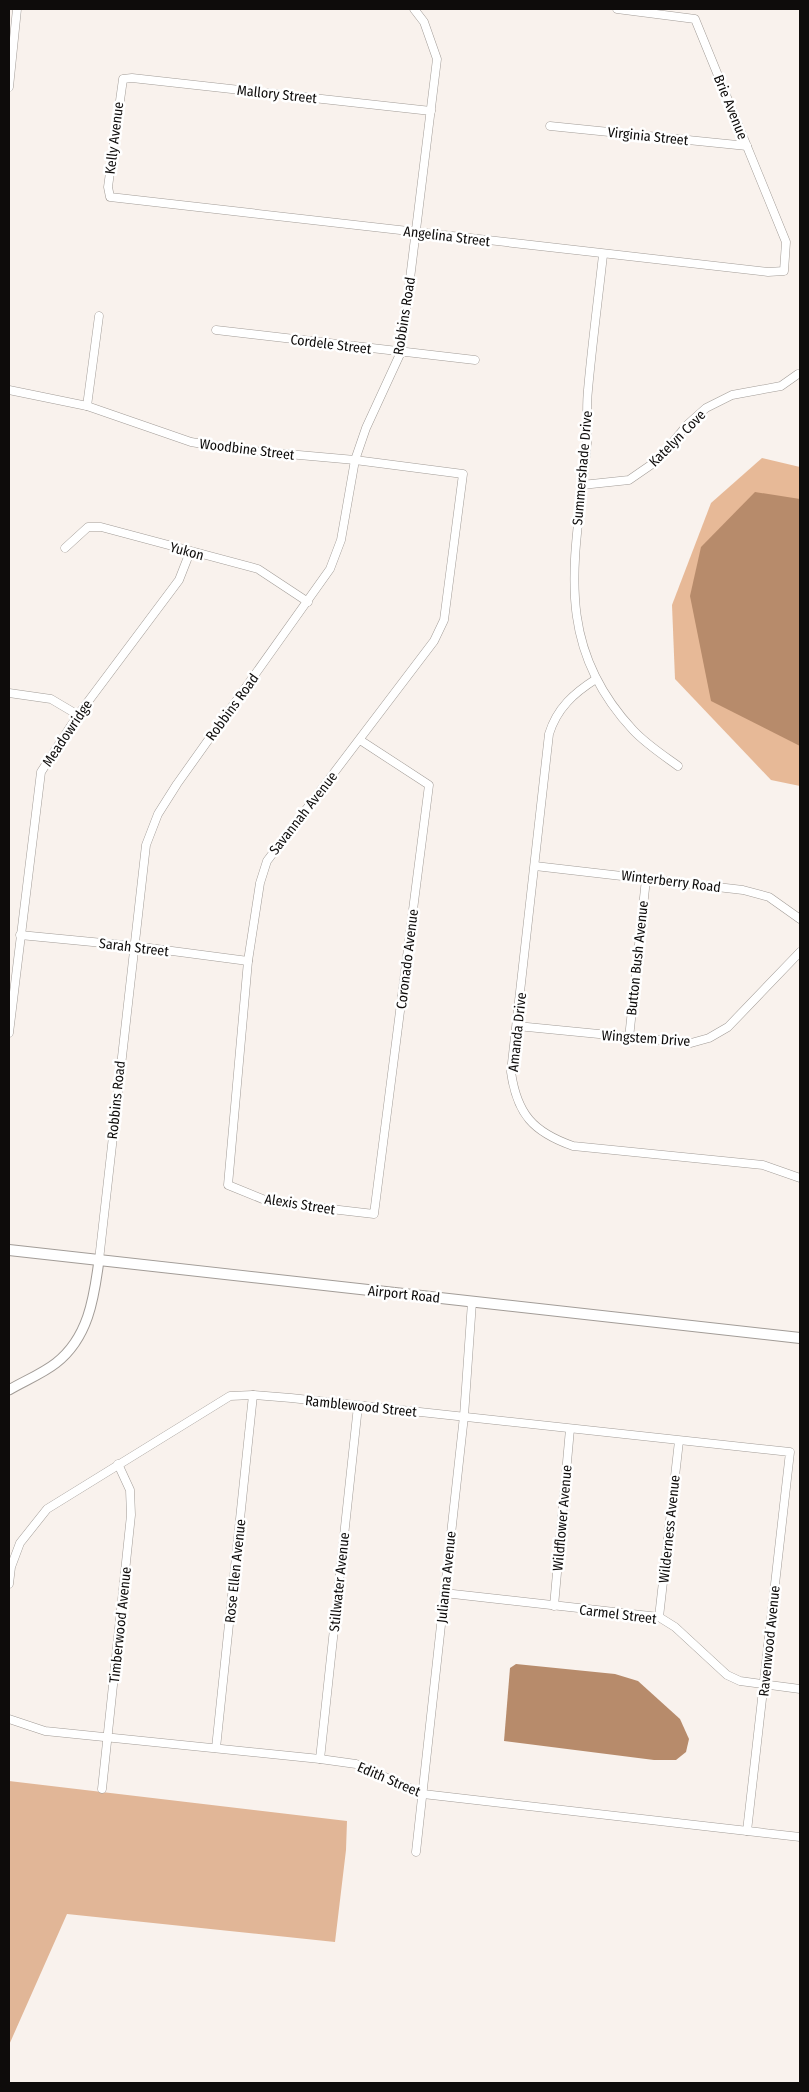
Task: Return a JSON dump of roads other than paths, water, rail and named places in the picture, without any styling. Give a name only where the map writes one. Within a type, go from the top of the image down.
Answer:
[{"type":"main road","name":"Airport Road","points":[[9,1250],[800,1338]]},
{"type":"street","points":[[9,87],[17,9]]},
{"type":"street","name":"Robbins Road","points":[[9,1390],[55,1364],[73,1346],[86,1324],[96,1289],[146,844],[158,814],[330,569],[341,540],[356,460],[366,428],[401,352],[437,58],[424,22],[414,9]]},
{"type":"street","name":"Brie Avenue","points":[[617,9],[694,19],[786,242],[784,271]]},
{"type":"street","name":"Mallory Street","points":[[123,79],[132,78],[431,111]]},
{"type":"street","name":"Kelly Avenue","points":[[110,197],[108,187],[123,79]]},
{"type":"street","name":"Virginia Street","points":[[550,126],[747,146]]},
{"type":"street","name":"Angelina Street","points":[[110,197],[603,255],[768,272],[784,271]]},
{"type":"street","name":"Summershade Drive","points":[[603,255],[588,393],[587,441],[573,572],[576,622],[596,679],[614,707],[634,732],[678,766]]},
{"type":"street","points":[[87,406],[99,316]]},
{"type":"street","name":"Cordele Street","points":[[216,330],[475,360]]},
{"type":"street","name":"Katelyn Cove","points":[[582,485],[629,480],[658,460],[688,424],[706,408],[732,395],[781,386],[798,374]]},
{"type":"street","name":"Woodbine Street","points":[[9,390],[87,406],[191,442],[232,449],[356,460],[463,474]]},
{"type":"street","name":"Savannah Avenue","points":[[228,1186],[248,961],[260,883],[267,861],[434,641],[444,620],[463,474]]},
{"type":"street","name":"Yukon","points":[[65,548],[88,527],[101,527],[258,569],[308,602]]},
{"type":"street","name":"Meadowridge","points":[[9,1033],[41,772],[78,715],[179,580],[190,552]]},
{"type":"street","name":"Amanda Drive","points":[[596,679],[575,693],[559,710],[553,720],[549,734],[511,1072],[514,1093],[522,1111],[534,1126],[551,1138],[573,1146],[763,1165],[800,1178]]},
{"type":"street","points":[[9,693],[51,699],[78,715]]},
{"type":"street","name":"Coronado Avenue","points":[[360,740],[429,785],[374,1214]]},
{"type":"street","name":"Winterberry Road","points":[[535,866],[743,890],[769,897],[800,919]]},
{"type":"street","name":"Button Bush Avenue","points":[[629,1038],[646,879]]},
{"type":"street","name":"Sarah Street","points":[[20,935],[134,946],[248,961]]},
{"type":"street","name":"Wingstem Drive","points":[[517,1026],[691,1043],[709,1038],[728,1027],[800,952]]},
{"type":"street","name":"Alexis Street","points":[[228,1186],[270,1202],[374,1214]]},
{"type":"street","name":"Julianna Avenue","points":[[416,1852],[464,1416],[472,1302]]},
{"type":"street","name":"Ramblewood Street","points":[[9,1584],[11,1567],[20,1543],[47,1509],[230,1396],[253,1395],[464,1416],[790,1452]]},
{"type":"street","name":"Rose Ellen Avenue","points":[[216,1748],[253,1395]]},
{"type":"street","name":"Stillwater Avenue","points":[[320,1759],[358,1406]]},
{"type":"street","name":"Wildflower Avenue","points":[[554,1606],[570,1429]]},
{"type":"street","name":"Wilderness Avenue","points":[[659,1617],[679,1441]]},
{"type":"street","name":"Ravenwood Avenue","points":[[746,1831],[790,1452]]},
{"type":"street","name":"Timberwood Avenue","points":[[102,1789],[131,1516],[130,1490],[118,1464]]},
{"type":"street","name":"Carmel Street","points":[[444,1593],[659,1617],[682,1633],[727,1675],[740,1681],[800,1689]]},
{"type":"street","name":"Edith Street","points":[[9,1719],[45,1731],[356,1764],[423,1794],[800,1837]]}]
